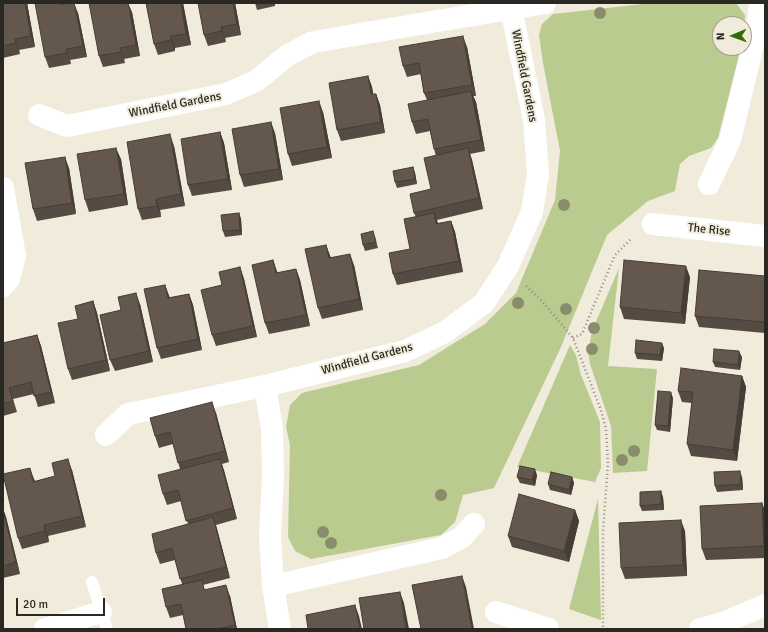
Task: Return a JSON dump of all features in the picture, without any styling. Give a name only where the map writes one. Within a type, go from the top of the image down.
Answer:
[{"type":"street","name":"Windfield Gardens","points":[[39,115],[67,126],[226,94],[256,81],[288,55],[313,42],[545,3]]},
{"type":"street","points":[[709,184],[730,140],[758,24],[760,3]]},
{"type":"street","name":"Windfield Gardens","points":[[106,435],[128,414],[265,386],[405,351],[445,332],[484,303],[508,266],[532,212],[538,174],[534,120],[511,8]]},
{"type":"street","points":[[3,188],[15,256],[11,273],[3,286]]},
{"type":"street","name":"The Rise","points":[[652,224],[765,236]]},
{"type":"street","points":[[265,386],[272,429],[273,477],[270,535],[273,586],[280,629]]},
{"type":"street","points":[[273,586],[442,548],[462,537],[474,524]]},
{"type":"street","points":[[700,629],[724,622],[765,605]]},
{"type":"street","points":[[496,612],[548,629]]},
{"type":"street","points":[[45,629],[104,621]]},
{"type":"lane","points":[[92,582],[104,621]]},
{"type":"path","points":[[573,338],[582,334],[615,255],[629,240],[652,224]]},
{"type":"path","points":[[508,266],[541,300],[573,338],[601,410],[606,429],[608,463],[603,532],[603,629]]},
{"type":"green space","points":[[652,3],[736,3],[745,16],[712,16],[712,56],[739,56],[718,138],[711,148],[689,156],[680,164],[675,191],[648,201],[607,235],[561,347],[494,488],[463,495],[455,522],[441,535],[311,559],[295,551],[288,537],[290,445],[286,427],[290,405],[302,393],[419,365],[485,324],[516,293],[555,200],[560,151],[539,35],[542,24],[553,14]]},
{"type":"green space","points":[[619,268],[608,366],[657,369],[647,471],[613,473],[611,426],[590,364],[588,352],[592,331]]},
{"type":"green space","points":[[570,345],[576,355],[581,375],[600,422],[601,468],[595,482],[517,467]]},
{"type":"green space","points":[[598,499],[601,620],[569,609]]},
{"type":"building","points":[[3,3],[25,3],[31,36],[15,39],[16,43],[3,46]]},
{"type":"building","points":[[35,3],[59,3],[59,5],[74,3],[83,46],[66,49],[67,53],[45,57]]},
{"type":"building","points":[[89,3],[128,3],[136,45],[120,48],[121,52],[99,56]]},
{"type":"building","points":[[146,3],[181,3],[186,34],[171,36],[171,40],[154,44]]},
{"type":"building","points":[[198,3],[233,3],[237,24],[221,27],[222,31],[204,35]]},
{"type":"building","points":[[463,36],[472,85],[424,93],[419,63],[403,66],[399,47]]},
{"type":"building","points":[[368,76],[371,94],[376,94],[381,122],[337,130],[329,83]]},
{"type":"building","points":[[471,91],[481,140],[434,149],[428,119],[412,122],[408,104]]},
{"type":"building","points":[[319,101],[327,147],[288,154],[280,108]]},
{"type":"building","points":[[271,122],[279,169],[240,175],[232,129]]},
{"type":"building","points":[[220,132],[228,179],[188,185],[181,139]]},
{"type":"building","points":[[170,134],[181,194],[156,199],[157,206],[138,209],[127,142]]},
{"type":"building","points":[[116,148],[124,194],[85,200],[77,154]]},
{"type":"building","points":[[468,148],[479,198],[414,213],[410,194],[431,189],[424,158]]},
{"type":"building","points":[[65,157],[72,203],[33,209],[25,163]]},
{"type":"building","points":[[413,167],[415,179],[395,182],[393,171]]},
{"type":"building","points":[[239,213],[240,230],[223,231],[221,215]]},
{"type":"building","points":[[434,213],[436,224],[451,221],[459,261],[393,274],[389,253],[410,249],[404,219]]},
{"type":"building","points":[[373,231],[376,242],[363,245],[361,234]]},
{"type":"building","points":[[326,245],[329,258],[350,254],[359,299],[318,308],[305,249]]},
{"type":"building","points":[[273,260],[276,273],[296,269],[306,315],[265,323],[252,265]]},
{"type":"building","points":[[624,260],[686,266],[681,313],[620,307]]},
{"type":"building","points":[[240,267],[253,326],[212,335],[201,290],[222,285],[219,272]]},
{"type":"building","points":[[699,270],[765,276],[765,322],[695,316]]},
{"type":"building","points":[[165,285],[168,298],[189,294],[198,339],[157,348],[144,289]]},
{"type":"building","points":[[136,293],[149,351],[110,360],[100,315],[121,310],[118,297]]},
{"type":"building","points":[[93,301],[106,360],[68,369],[58,323],[78,319],[75,306]]},
{"type":"building","points":[[37,335],[51,392],[34,396],[31,382],[9,388],[13,401],[3,404],[3,343]]},
{"type":"building","points":[[636,340],[662,343],[660,355],[635,353]]},
{"type":"building","points":[[714,349],[739,351],[738,365],[713,362]]},
{"type":"building","points":[[681,368],[742,376],[733,450],[687,444],[693,392],[678,391]]},
{"type":"building","points":[[658,391],[671,392],[668,426],[655,425]]},
{"type":"building","points":[[212,402],[225,451],[178,463],[170,432],[155,436],[150,418]]},
{"type":"building","points":[[68,459],[82,516],[44,525],[45,531],[18,538],[3,474],[30,468],[33,482],[55,476],[52,463]]},
{"type":"building","points":[[220,459],[233,508],[186,521],[178,490],[163,494],[158,475]]},
{"type":"building","points":[[520,466],[535,469],[532,480],[517,477]]},
{"type":"building","points":[[740,471],[741,484],[715,486],[714,472]]},
{"type":"building","points":[[551,472],[572,477],[569,490],[548,484]]},
{"type":"building","points":[[661,491],[661,504],[640,506],[640,492]]},
{"type":"building","points":[[519,494],[575,510],[564,551],[508,536]]},
{"type":"building","points":[[762,503],[764,546],[702,549],[700,506]]},
{"type":"building","points":[[3,510],[16,562],[3,566]]},
{"type":"building","points":[[213,517],[226,567],[180,579],[172,548],[156,553],[152,534]]},
{"type":"building","points":[[681,520],[683,565],[621,568],[619,523]]},
{"type":"building","points":[[462,576],[472,629],[421,629],[412,585]]},
{"type":"building","points":[[202,580],[204,590],[226,585],[235,625],[217,629],[186,629],[181,604],[166,607],[162,589]]},
{"type":"building","points":[[400,592],[406,629],[364,629],[359,598]]},
{"type":"building","points":[[355,605],[360,629],[308,629],[306,615]]}]
